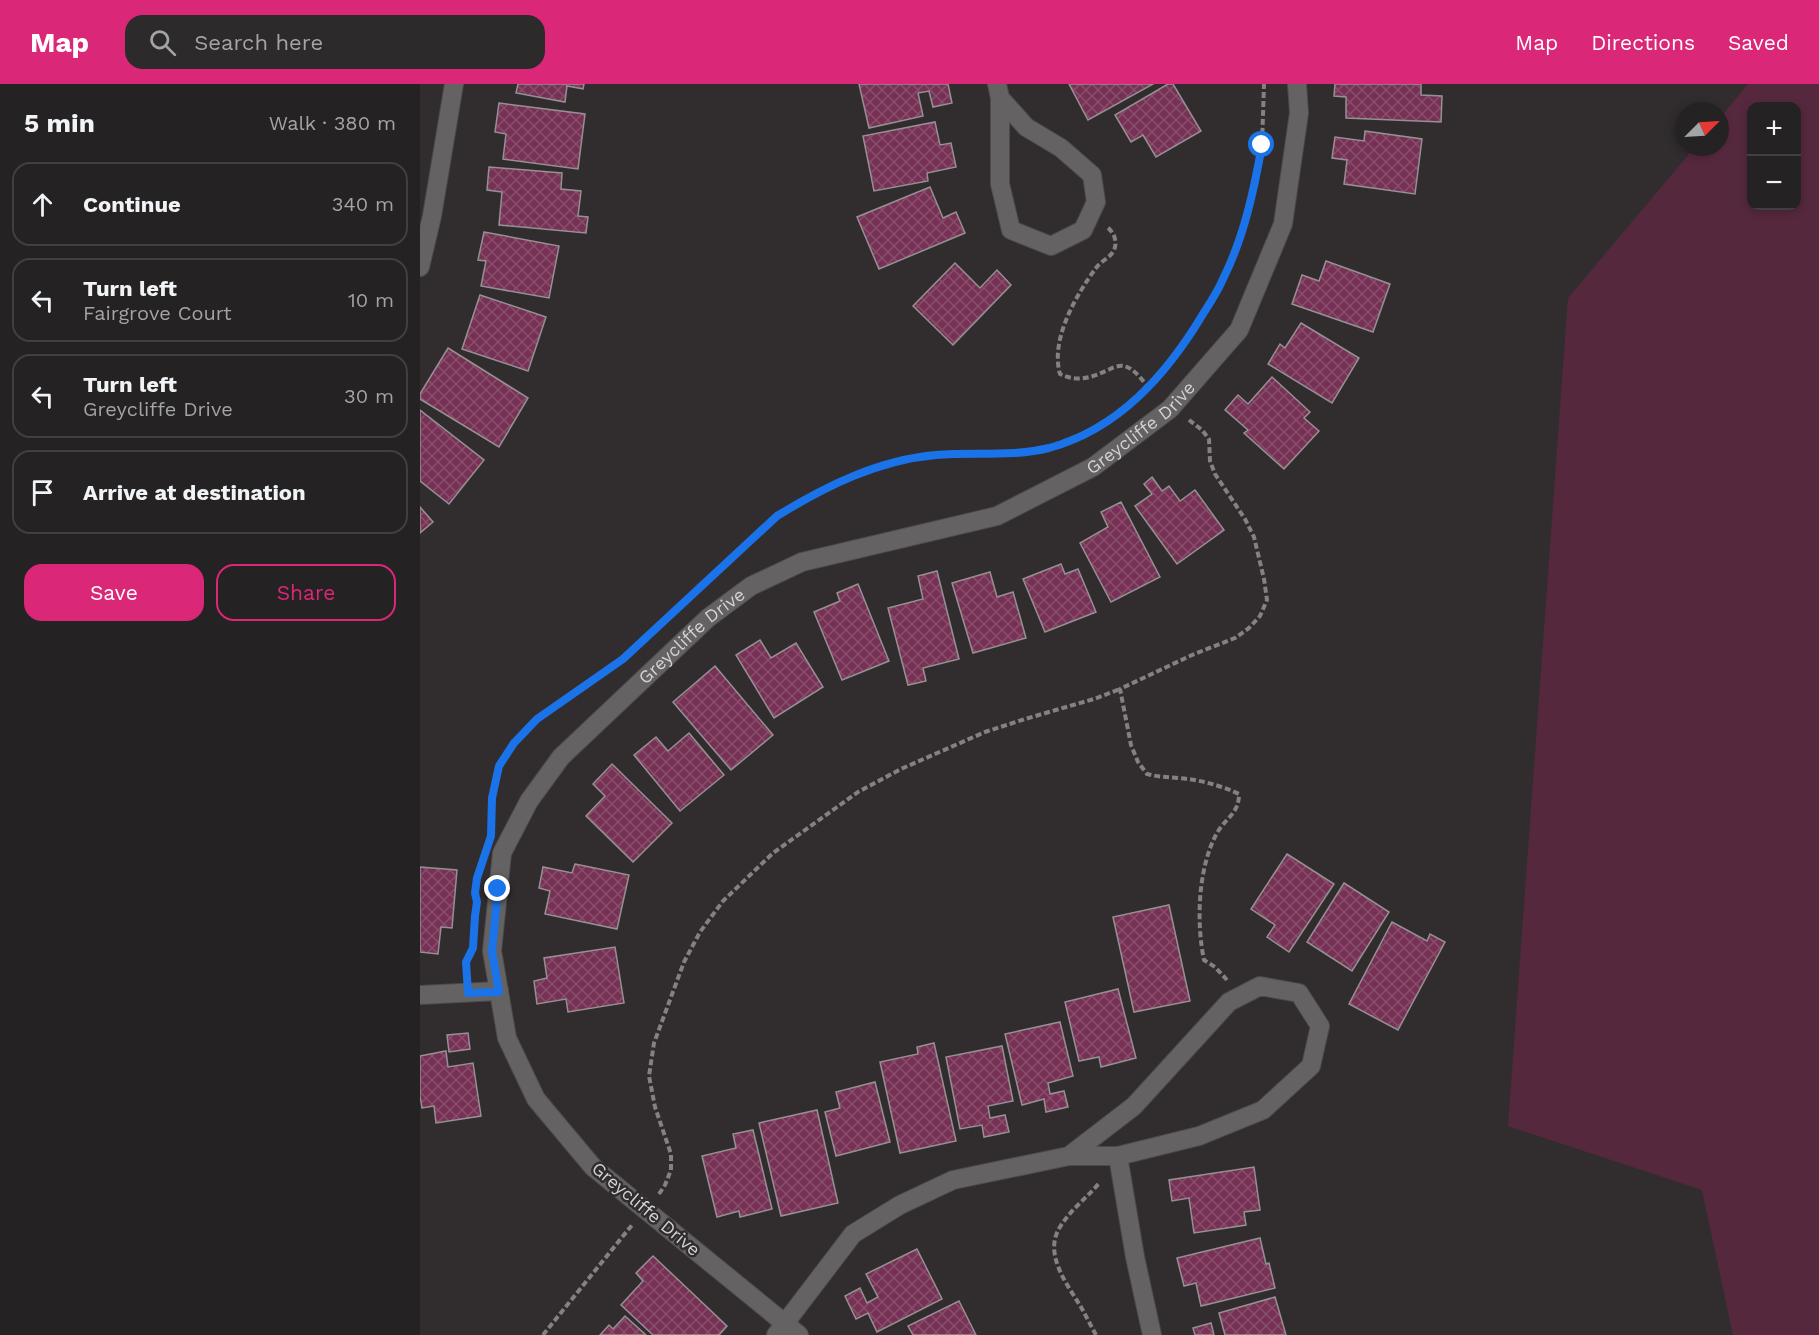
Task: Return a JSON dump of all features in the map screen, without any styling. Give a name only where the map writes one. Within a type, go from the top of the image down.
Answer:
[{"type":"street","points":[[420,267],[432,216],[454,84]]},
{"type":"street","name":"Greycliffe Drive","points":[[787,1331],[593,1167],[536,1099],[507,1038],[492,951],[502,853],[529,801],[561,757],[708,618],[751,586],[802,562],[998,516],[1093,467],[1174,404],[1239,330],[1283,224],[1299,113],[1297,84]]},
{"type":"street","points":[[999,91],[1026,127],[1061,148],[1092,175],[1096,202],[1083,230],[1051,246],[1011,230],[1000,183],[999,91]]},
{"type":"street","points":[[787,1331],[853,1234],[900,1205],[953,1180],[1069,1156],[1118,1156],[1199,1136],[1263,1110],[1311,1065],[1320,1026],[1299,993],[1260,986],[1229,1002],[1134,1106],[1069,1156]]},
{"type":"street","points":[[420,994],[499,992]]},
{"type":"street","points":[[1118,1156],[1135,1257],[1152,1335]]},
{"type":"path","points":[[491,836],[492,798],[499,766],[514,743],[537,719],[623,659],[777,516],[833,484],[897,461],[936,455],[1019,453],[1050,447],[1102,426],[1149,388],[1190,335],[1223,280],[1236,247],[1249,210],[1262,145],[1263,84]]},
{"type":"path","points":[[1089,216],[1113,231],[1116,242],[1113,253],[1097,267],[1076,299],[1066,321],[1060,340],[1057,363],[1060,374],[1069,379],[1081,380],[1115,367],[1124,366],[1132,370],[1149,388]]},
{"type":"path","points":[[543,1335],[665,1185],[671,1170],[671,1154],[655,1107],[649,1076],[654,1043],[684,962],[700,932],[723,901],[773,853],[858,792],[901,769],[986,732],[1120,689],[1192,655],[1235,638],[1260,616],[1266,600],[1264,579],[1254,537],[1245,519],[1215,474],[1210,461],[1209,439],[1174,404]]},
{"type":"path","points":[[1120,689],[1131,745],[1138,762],[1147,774],[1161,778],[1180,778],[1212,783],[1239,794],[1239,805],[1218,831],[1210,850],[1203,882],[1200,921],[1200,942],[1204,960],[1228,980],[1237,998]]},
{"type":"path","points":[[468,993],[466,962],[473,948]]},
{"type":"path","points":[[1096,1335],[1060,1272],[1054,1245],[1056,1234],[1062,1224],[1101,1181]]},
{"type":"shaded area","points":[[1748,84],[1819,84],[1819,1335],[1733,1335],[1702,1190],[1508,1126],[1568,298],[1687,156],[1729,156],[1729,107]]},
{"type":"building","points":[[518,84],[584,84],[583,89],[567,86],[565,102],[516,93]]},
{"type":"building","points":[[859,84],[948,84],[952,103],[933,107],[929,91],[918,93],[923,116],[869,128]]},
{"type":"building","points":[[1069,84],[1153,84],[1088,120]]},
{"type":"building","points":[[1168,84],[1173,84],[1201,131],[1156,157],[1143,135],[1131,142],[1115,115]]},
{"type":"building","points":[[1335,84],[1421,84],[1421,95],[1442,96],[1441,122],[1346,118],[1346,97],[1334,96]]},
{"type":"building","points":[[499,103],[585,114],[578,169],[503,159],[506,134],[495,132]]},
{"type":"building","points":[[935,122],[940,145],[951,143],[956,167],[927,173],[928,181],[874,191],[863,136]]},
{"type":"building","points":[[1365,131],[1422,139],[1415,194],[1344,184],[1347,160],[1332,158],[1335,137],[1364,141]]},
{"type":"building","points":[[489,167],[562,173],[561,189],[581,191],[578,216],[588,217],[586,233],[499,225],[502,192],[487,190]]},
{"type":"building","points":[[930,187],[943,218],[956,212],[965,233],[879,269],[857,217]]},
{"type":"building","points":[[484,232],[559,246],[549,298],[481,286],[486,261],[478,260]]},
{"type":"building","points":[[1326,261],[1390,284],[1373,332],[1292,304],[1302,275],[1319,281]]},
{"type":"building","points":[[955,263],[980,288],[997,270],[1011,285],[953,345],[913,306]]},
{"type":"building","points":[[480,295],[546,317],[528,371],[462,349]]},
{"type":"building","points":[[1301,323],[1359,358],[1332,403],[1268,364],[1280,344],[1285,348]]},
{"type":"building","points":[[448,348],[528,398],[499,447],[420,399],[420,394]]},
{"type":"building","points":[[1272,377],[1310,412],[1304,418],[1319,431],[1284,469],[1244,433],[1248,430],[1225,410],[1238,395],[1248,404]]},
{"type":"building","points":[[420,410],[484,460],[449,504],[420,481]]},
{"type":"building","points":[[1152,477],[1162,491],[1169,486],[1180,501],[1195,490],[1224,530],[1177,564],[1135,506],[1152,494],[1144,484]]},
{"type":"building","points":[[1121,502],[1160,577],[1111,602],[1080,543],[1108,527],[1101,512]]},
{"type":"building","points":[[420,507],[433,522],[420,533]]},
{"type":"building","points":[[1061,564],[1065,574],[1078,569],[1096,612],[1045,632],[1023,579]]},
{"type":"building","points":[[937,571],[959,659],[923,668],[926,681],[908,685],[888,608],[923,599],[918,576]]},
{"type":"building","points":[[990,572],[997,597],[1013,592],[1026,638],[973,653],[952,583]]},
{"type":"building","points":[[858,584],[889,661],[842,680],[814,612],[840,601],[837,593]]},
{"type":"building","points":[[760,640],[771,658],[796,643],[823,687],[774,718],[736,655]]},
{"type":"building","points":[[715,666],[773,735],[731,770],[673,702]]},
{"type":"building","points":[[689,733],[724,775],[680,811],[634,755],[656,737],[668,751]]},
{"type":"building","points":[[612,764],[672,823],[633,862],[586,816],[605,796],[593,784]]},
{"type":"building","points":[[1287,854],[1334,884],[1289,952],[1267,937],[1275,925],[1251,909]]},
{"type":"building","points":[[575,864],[629,875],[617,929],[545,914],[550,891],[539,888],[543,867],[572,873]]},
{"type":"building","points":[[420,867],[457,870],[452,928],[441,927],[438,954],[420,952]]},
{"type":"building","points":[[1344,883],[1389,912],[1352,971],[1307,942]]},
{"type":"building","points":[[1169,905],[1190,1001],[1134,1012],[1113,917]]},
{"type":"building","points":[[1392,922],[1427,941],[1430,934],[1445,942],[1398,1030],[1349,1004]]},
{"type":"building","points":[[615,947],[624,1003],[568,1012],[566,999],[537,1004],[534,981],[547,978],[544,958]]},
{"type":"building","points":[[1118,989],[1136,1058],[1101,1067],[1099,1057],[1079,1061],[1065,1002]]},
{"type":"building","points":[[1060,1022],[1073,1076],[1048,1083],[1050,1094],[1064,1091],[1068,1107],[1046,1112],[1044,1099],[1022,1105],[1005,1034]]},
{"type":"building","points":[[468,1033],[470,1049],[449,1052],[447,1035]]},
{"type":"building","points":[[934,1043],[956,1141],[900,1153],[880,1062],[918,1054],[917,1047]]},
{"type":"building","points":[[1002,1046],[1013,1101],[988,1106],[990,1118],[1005,1115],[1009,1132],[984,1137],[982,1125],[960,1129],[946,1057]]},
{"type":"building","points":[[446,1051],[448,1067],[473,1063],[481,1116],[436,1123],[434,1106],[422,1108],[420,1056]]},
{"type":"building","points":[[875,1082],[890,1142],[836,1156],[825,1112],[840,1108],[836,1092]]},
{"type":"building","points":[[817,1110],[838,1203],[781,1216],[759,1123]]},
{"type":"building","points":[[753,1130],[772,1209],[740,1217],[739,1211],[717,1217],[702,1156],[736,1148],[733,1134]]},
{"type":"building","points":[[1254,1167],[1260,1210],[1244,1212],[1246,1225],[1194,1233],[1189,1198],[1172,1201],[1169,1180]]},
{"type":"building","points":[[1260,1238],[1275,1288],[1201,1306],[1196,1283],[1184,1286],[1177,1258]]},
{"type":"building","points":[[917,1249],[942,1299],[877,1332],[868,1313],[856,1319],[845,1296],[860,1288],[867,1303],[878,1297],[866,1274]]},
{"type":"building","points":[[653,1256],[727,1326],[719,1335],[653,1335],[621,1305],[643,1281],[636,1273]]},
{"type":"building","points":[[1275,1297],[1286,1335],[1225,1335],[1219,1313]]},
{"type":"building","points":[[959,1301],[976,1335],[913,1335],[908,1326]]},
{"type":"building","points":[[625,1316],[646,1335],[600,1335],[609,1325],[613,1329]]},
{"type":"building","points":[[1211,1323],[1214,1335],[1195,1335],[1193,1328]]},
{"type":"route","points":[[498,889],[492,951],[499,992],[468,993],[466,962],[473,948],[477,878],[491,836],[492,798],[499,766],[514,743],[537,719],[623,659],[753,537],[777,516],[805,498],[860,473],[897,461],[936,455],[1019,453],[1050,447],[1102,426],[1131,403],[1149,388],[1167,366],[1190,335],[1223,280],[1249,210],[1262,145]]}]
